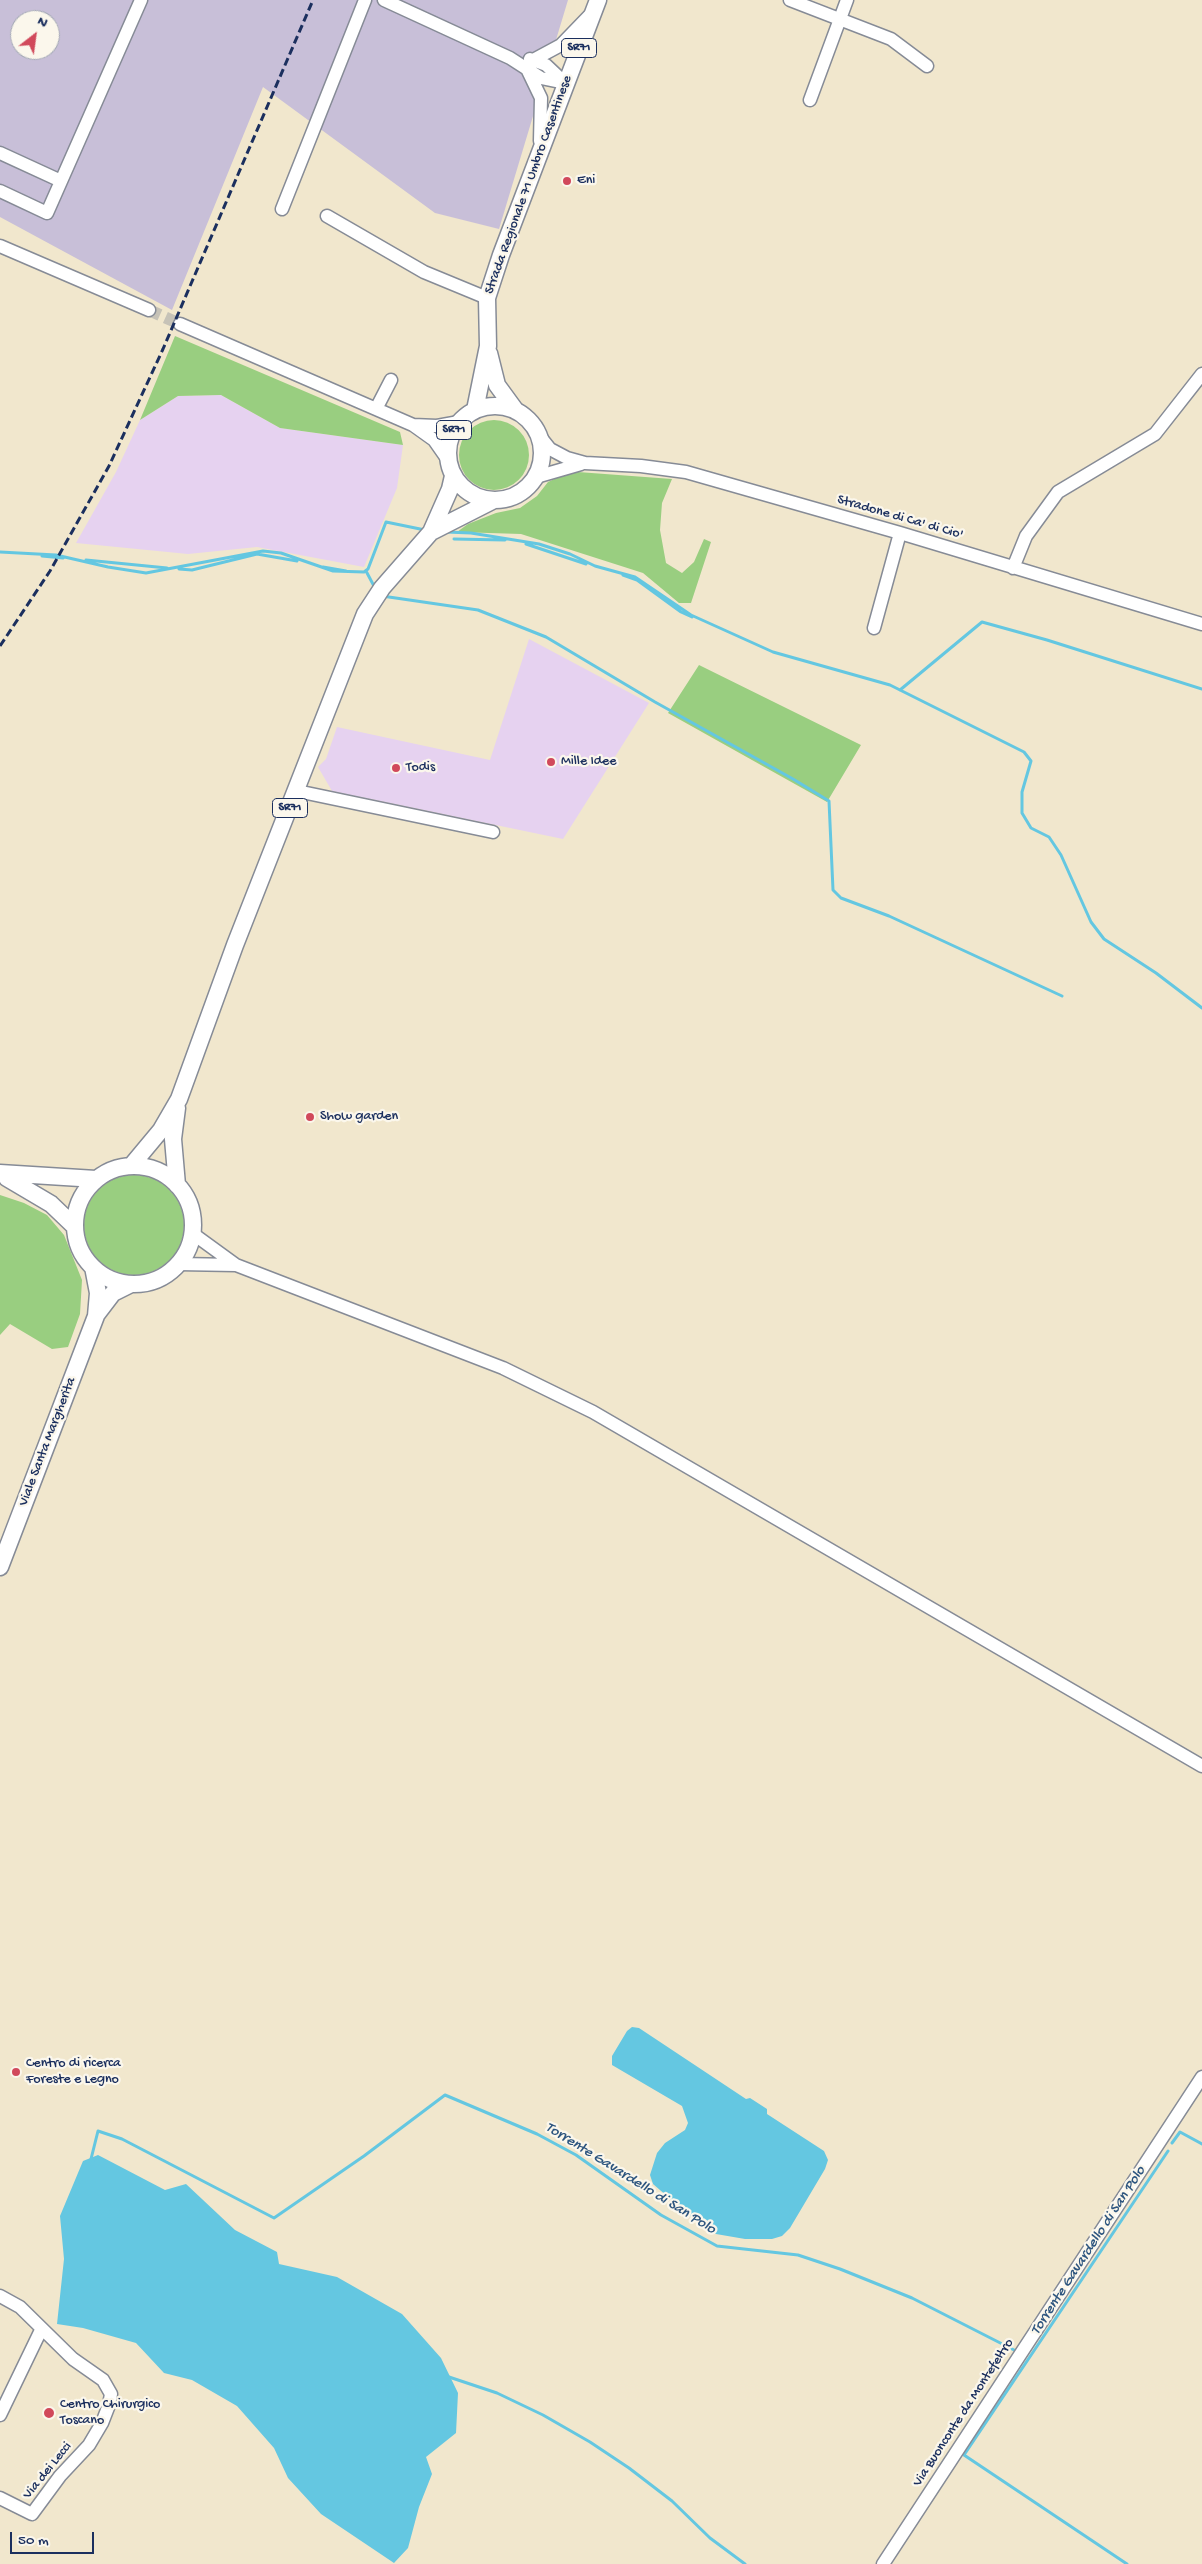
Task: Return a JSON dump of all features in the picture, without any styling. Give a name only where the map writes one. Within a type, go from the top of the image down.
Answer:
[{"type":"main road","name":"Strada Regionale 71 Umbro Casentinese","points":[[516,411],[497,385],[488,346],[487,298],[501,255],[565,83],[596,6]]},
{"type":"main road","name":"Strada Regionale 71 Umbro Casentinese","points":[[475,410],[488,346]]},
{"type":"main road","name":"SR71","points":[[536,477],[518,495],[505,500],[492,501],[476,497],[463,488],[453,476],[448,460],[448,446],[452,433],[459,422],[475,410],[496,406],[516,411],[529,421],[538,434]]},
{"type":"main road","points":[[536,477],[541,463],[542,448],[538,434]]},
{"type":"main road","name":"SR71","points":[[131,1166],[161,1130],[179,1099],[235,945],[365,614],[387,581],[431,532],[450,489],[453,476]]},
{"type":"main road","name":"SR71","points":[[431,532],[492,501]]},
{"type":"main road","name":"SR71","points":[[177,1185],[154,1170],[131,1166],[112,1170],[96,1179],[80,1201],[75,1226],[79,1247],[93,1267],[110,1279],[131,1284],[157,1279],[178,1264],[185,1255],[192,1233],[190,1208],[177,1185],[173,1139],[179,1099]]},
{"type":"main road","points":[[0,1174],[96,1179]]},
{"type":"main road","points":[[0,1174],[44,1198],[75,1226]]},
{"type":"main road","name":"Viale Santa Margherita","points":[[93,1267],[98,1293],[96,1316]]},
{"type":"main road","name":"Viale Santa Margherita","points":[[0,1567],[96,1316],[113,1293],[131,1284]]},
{"type":"street","points":[[0,191],[47,213],[141,0]]},
{"type":"street","points":[[282,209],[365,0]]},
{"type":"street","points":[[384,0],[510,58],[531,64],[541,78],[565,83]]},
{"type":"street","points":[[790,0],[891,39],[927,66]]},
{"type":"street","points":[[810,100],[847,0]]},
{"type":"street","points":[[531,64],[552,52],[569,39],[596,6]]},
{"type":"street","points":[[531,64],[542,105],[538,157]]},
{"type":"street","points":[[0,153],[61,181]]},
{"type":"street","points":[[327,216],[424,272],[487,298]]},
{"type":"street","points":[[0,246],[149,310]]},
{"type":"street","points":[[180,324],[413,425],[434,440],[448,460]]},
{"type":"street","points":[[1013,568],[1026,536],[1058,492],[1155,434],[1202,374]]},
{"type":"street","points":[[376,410],[391,380]]},
{"type":"street","points":[[413,425],[437,426],[459,422]]},
{"type":"street","points":[[538,434],[550,449],[567,458],[586,463]]},
{"type":"street","points":[[536,477],[570,465],[586,463]]},
{"type":"street","name":"Stradone di Ca' di Cio'","points":[[586,463],[641,466],[728,479],[1013,568],[1202,624]]},
{"type":"street","points":[[874,628],[900,533]]},
{"type":"street","points":[[297,791],[493,832]]},
{"type":"street","points":[[192,1233],[236,1265],[503,1368],[593,1412],[1202,1766]]},
{"type":"street","points":[[178,1264],[236,1265]]},
{"type":"street","name":"Via Buonconte da Montefeltro","points":[[883,2564],[1202,2077]]},
{"type":"street","name":"Via dei Lecci","points":[[0,2296],[20,2307],[41,2330],[109,2388],[109,2405],[89,2445],[60,2476],[32,2514],[0,2498]]},
{"type":"street","points":[[0,2415],[41,2330]]},
{"type":"shaded area","points":[[0,0],[568,0],[499,229],[435,213],[263,87],[172,310],[0,217]]},
{"type":"shaded area","points":[[221,395],[280,428],[403,445],[397,488],[364,567],[257,547],[188,554],[76,543],[116,472],[140,420],[178,396]]},
{"type":"shaded area","points":[[529,639],[649,703],[563,839],[332,791],[318,767],[326,759],[337,727],[490,760]]},
{"type":"green space","points":[[175,336],[400,432],[403,445],[280,428],[221,395],[178,396],[140,420]]},
{"type":"green space","points":[[494,420],[507,423],[519,430],[526,442],[529,455],[526,468],[519,480],[507,487],[494,490],[481,487],[469,480],[462,468],[459,455],[462,442],[469,430],[481,423]]},
{"type":"green space","points":[[578,472],[672,479],[662,503],[660,530],[666,563],[682,573],[694,562],[704,539],[711,542],[691,603],[679,603],[643,573],[521,534],[457,532],[468,524],[496,513],[520,508],[537,496],[548,482],[563,475]]},
{"type":"green space","points":[[699,665],[861,745],[827,802],[668,713]]},
{"type":"green space","points":[[134,1175],[144,1176],[162,1183],[176,1197],[183,1215],[183,1235],[176,1253],[162,1267],[144,1274],[134,1275],[124,1274],[106,1267],[92,1253],[85,1235],[84,1225],[85,1215],[92,1197],[106,1183],[124,1176]]},
{"type":"green space","points":[[0,1195],[24,1203],[47,1215],[64,1235],[82,1280],[80,1314],[68,1347],[52,1349],[10,1324],[0,1335]]},
{"type":"water","points":[[632,2027],[639,2028],[746,2099],[750,2098],[767,2109],[767,2114],[824,2151],[828,2160],[825,2169],[790,2228],[782,2236],[772,2239],[745,2239],[716,2234],[697,2222],[653,2184],[650,2175],[657,2153],[665,2143],[685,2130],[688,2123],[682,2106],[612,2065],[612,2056],[627,2031]]},
{"type":"water","points":[[98,2155],[165,2190],[186,2184],[235,2230],[277,2252],[279,2264],[337,2277],[402,2314],[441,2358],[458,2393],[456,2433],[426,2457],[432,2474],[419,2507],[408,2548],[394,2563],[321,2514],[288,2478],[274,2448],[237,2406],[192,2380],[164,2373],[136,2343],[83,2328],[57,2324],[64,2259],[60,2216],[83,2161]]},
{"type":"waterway","points":[[0,552],[56,555],[108,567],[146,573],[263,551],[281,553],[333,571],[364,572],[368,569],[386,522],[425,530]]},
{"type":"waterway","points":[[446,532],[471,533],[539,544],[570,554],[595,566],[635,577],[691,615],[773,652],[890,685],[1024,752],[1031,761],[1022,792],[1022,813],[1031,828],[1049,837],[1061,855],[1091,922],[1104,939],[1156,973],[1202,1008]]},
{"type":"waterway","points":[[454,539],[505,540]]},
{"type":"waterway","points":[[526,544],[586,564]]},
{"type":"waterway","points":[[179,569],[192,570],[257,554],[297,561]]},
{"type":"waterway","points":[[42,556],[63,558]]},
{"type":"waterway","points":[[86,560],[167,568]]},
{"type":"waterway","points":[[323,567],[346,571]]},
{"type":"waterway","points":[[366,571],[375,588]]},
{"type":"waterway","points":[[623,575],[637,580],[681,612],[692,617]]},
{"type":"waterway","points":[[382,596],[478,610],[546,637],[655,702],[793,779],[829,801],[833,890],[841,898],[889,916],[1062,996]]},
{"type":"waterway","points":[[900,690],[982,622],[1047,640],[1202,689]]},
{"type":"waterway","name":"Torrente Gavardello di San Polo","points":[[93,2161],[91,2159],[98,2131],[122,2139],[274,2218],[364,2156],[445,2095],[537,2134],[576,2155],[661,2215],[717,2246],[798,2255],[840,2269],[912,2298],[1016,2351]]},
{"type":"waterway","name":"Torrente Gavardello di San Polo","points":[[1172,2143],[1180,2132],[1202,2144]]},
{"type":"waterway","points":[[1127,2564],[964,2455],[1168,2151]]},
{"type":"waterway","points":[[449,2377],[497,2393],[543,2415],[590,2442],[629,2468],[672,2501],[710,2538],[745,2564]]},
{"type":"tunnel","points":[[149,310],[180,324]]},
{"type":"railway","points":[[0,646],[50,571],[109,466],[163,349],[313,0]]},
{"type":"place","name":"Eni","points":[[567,181]]},
{"type":"place","name":"Mille Idee","points":[[551,762]]},
{"type":"place","name":"Todis","points":[[396,768]]},
{"type":"place","name":"Show garden","points":[[310,1117]]},
{"type":"place","name":"Centro di ricerca Foreste e Legno","points":[[16,2072]]},
{"type":"place","name":"Centro Chirurgico Toscano","points":[[49,2413]]}]
